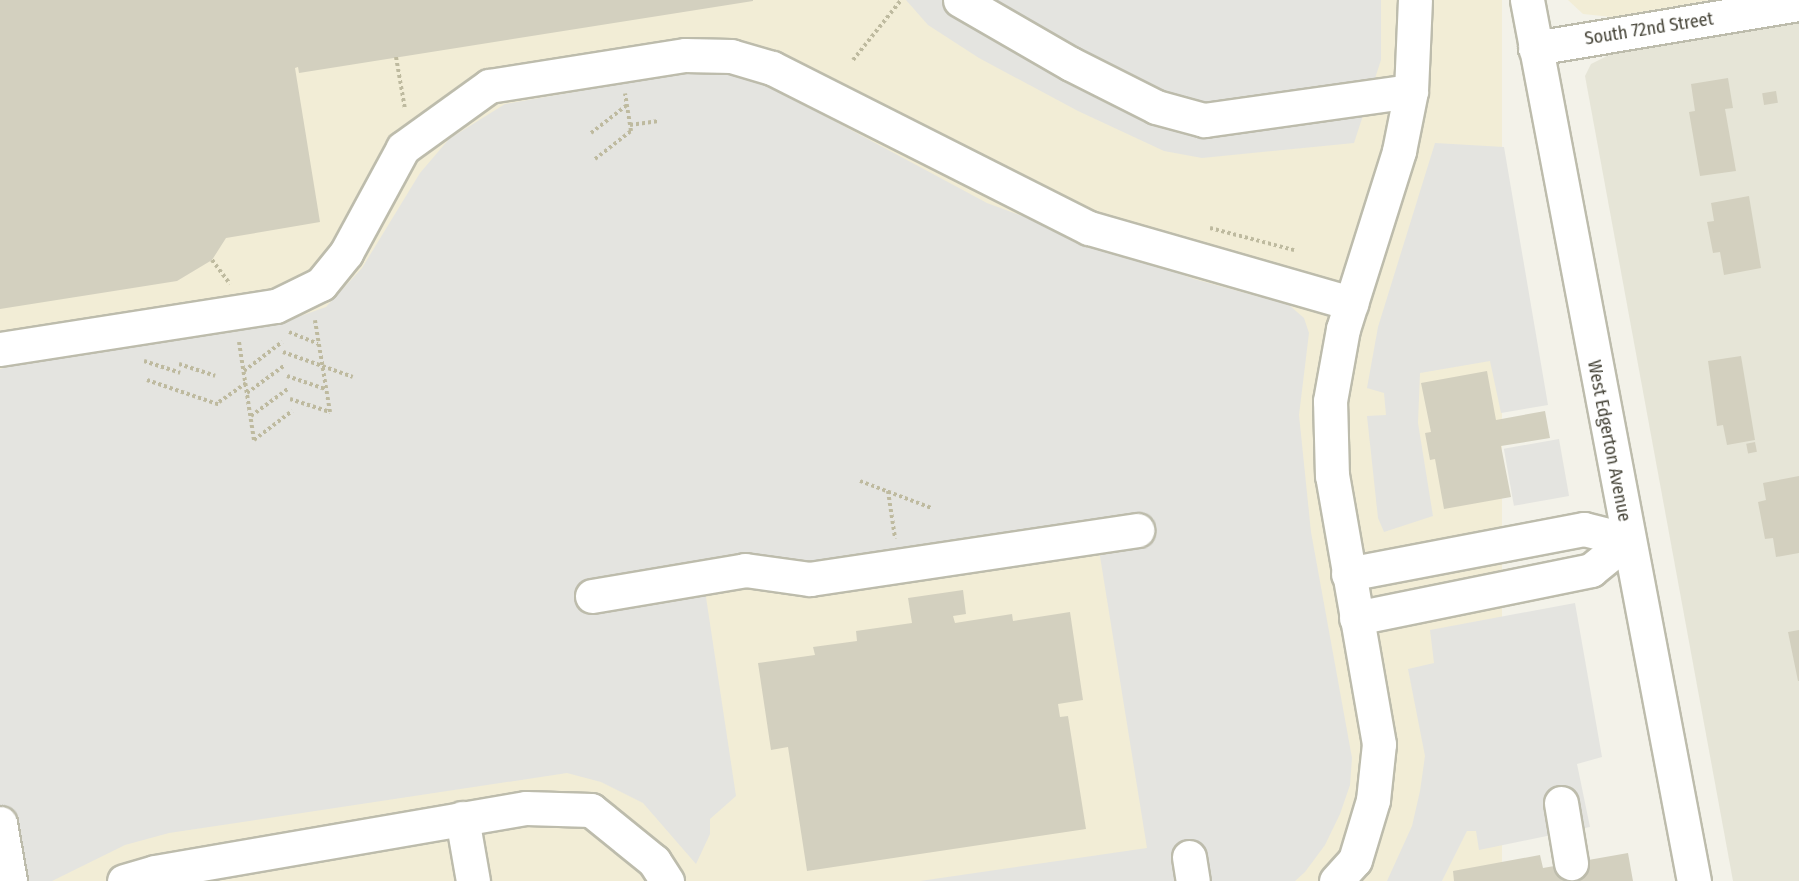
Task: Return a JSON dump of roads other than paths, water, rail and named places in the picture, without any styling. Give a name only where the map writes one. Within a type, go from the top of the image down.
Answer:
[{"type":"street","points":[[960,0],[1071,64],[1156,106],[1204,120],[1411,91]]},
{"type":"street","points":[[1336,881],[1355,860],[1373,800],[1379,744],[1332,476],[1330,401],[1351,303],[1399,151],[1411,91],[1415,0]]},
{"type":"street","name":"West Edgerton Avenue","points":[[1527,0],[1694,881]]},
{"type":"street","name":"South 72nd Street","points":[[1535,48],[1799,4]]},
{"type":"street","points":[[0,349],[276,306],[321,284],[340,260],[403,148],[489,86],[685,55],[731,56],[772,68],[1089,228],[1351,303]]},
{"type":"street","points":[[1348,574],[1584,529],[1628,540]]},
{"type":"street","points":[[592,596],[745,570],[810,579],[1137,530]]},
{"type":"street","points":[[1356,618],[1591,570],[1628,540]]},
{"type":"street","points":[[1561,803],[1571,863]]},
{"type":"street","points":[[124,881],[182,874],[526,808],[591,810],[654,861],[667,881]]},
{"type":"street","points":[[462,819],[473,881]]},
{"type":"street","points":[[0,823],[10,881]]}]
